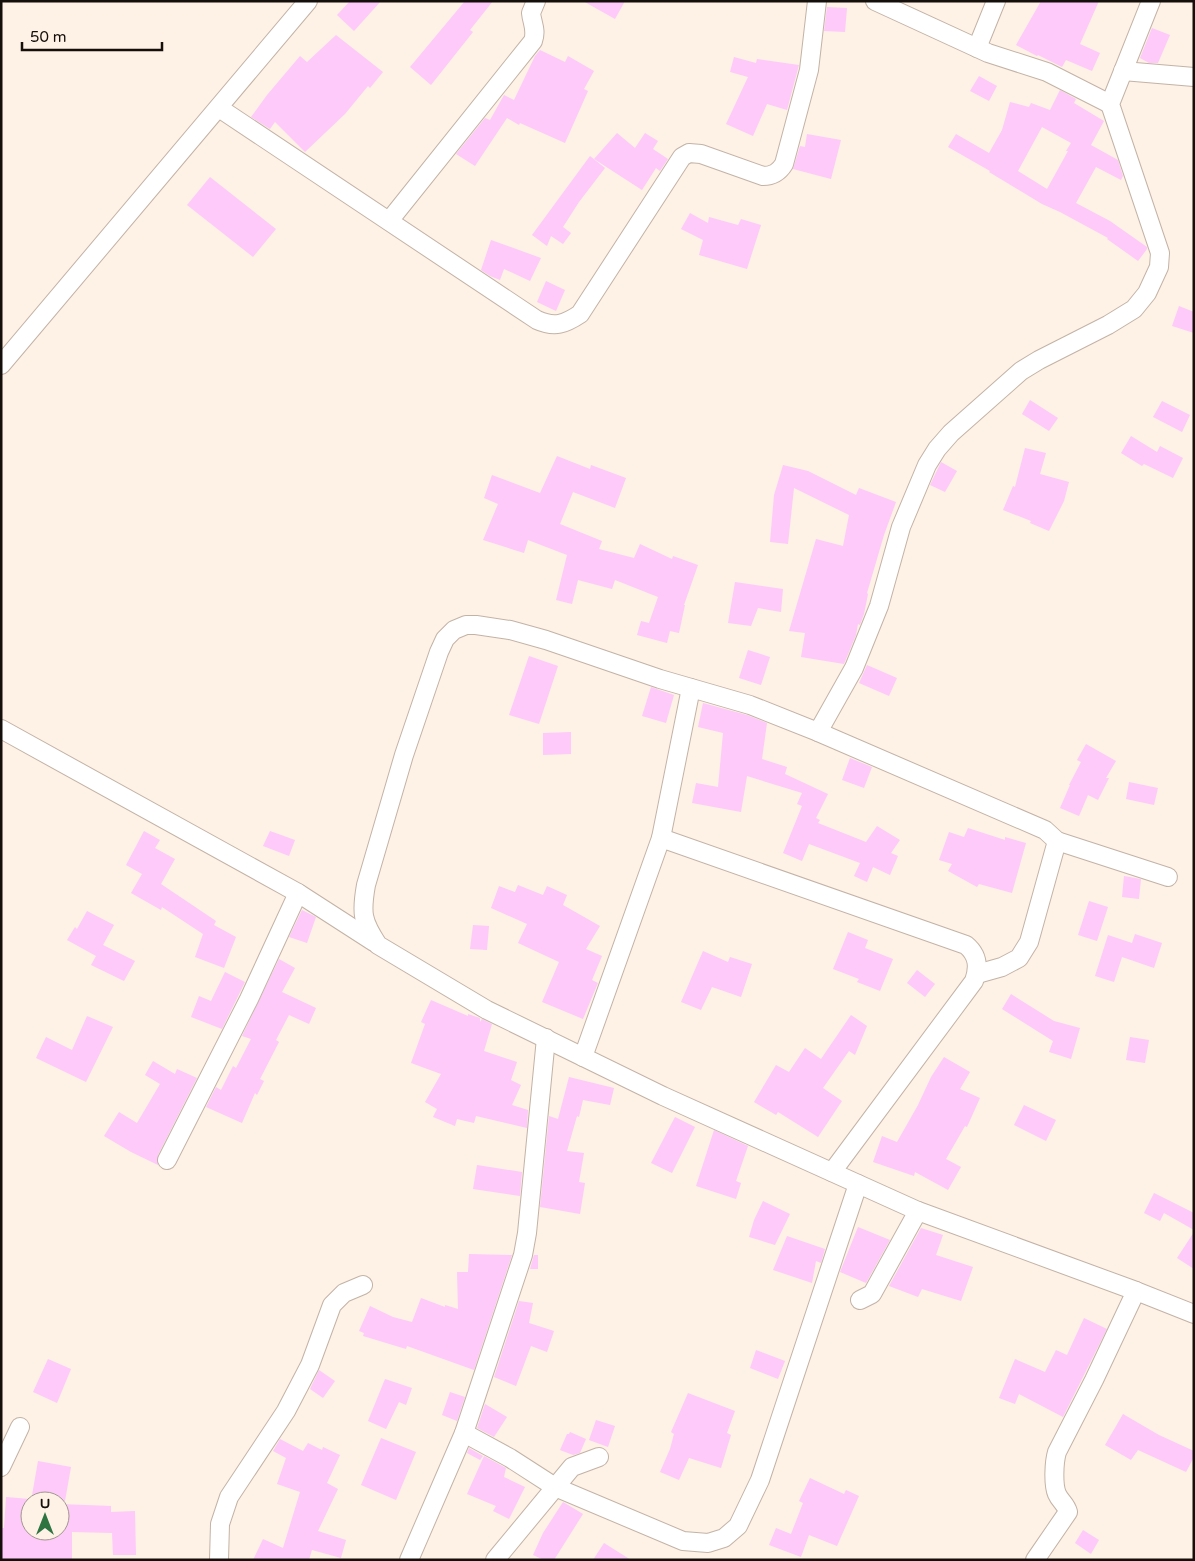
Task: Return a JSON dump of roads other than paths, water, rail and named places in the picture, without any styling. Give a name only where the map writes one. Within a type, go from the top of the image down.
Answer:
[{"type":"street","points":[[1,365],[308,1]]},
{"type":"street","points":[[389,221],[532,41],[535,28],[531,13],[536,1]]},
{"type":"street","points":[[219,108],[538,320],[551,325],[565,324],[580,314],[682,157],[689,153],[701,154],[763,176],[773,175],[781,169],[784,164],[809,70],[817,1]]},
{"type":"street","points":[[875,1],[988,53],[1047,72],[1110,104]]},
{"type":"street","points":[[977,48],[996,1]]},
{"type":"street","points":[[818,732],[854,668],[879,606],[901,528],[927,465],[937,448],[950,433],[1021,371],[1038,360],[1108,325],[1134,309],[1148,294],[1159,267],[1160,253],[1110,104],[1151,1]]},
{"type":"street","points":[[1123,71],[1194,77]]},
{"type":"street","points":[[378,945],[367,929],[363,916],[362,903],[366,885],[404,755],[436,661],[445,639],[454,630],[466,625],[510,630],[546,640],[691,688],[750,705],[818,732],[1045,830],[1057,841],[1168,876]]},
{"type":"street","points":[[584,1057],[661,838],[691,688]]},
{"type":"street","points":[[1,729],[298,893],[378,945],[487,1010],[663,1096],[918,1211],[1194,1314]]},
{"type":"street","points":[[661,838],[966,945],[976,957],[978,964],[977,974],[964,997],[930,1039],[832,1172]]},
{"type":"street","points":[[977,974],[1002,967],[1019,958],[1029,942],[1057,841]]},
{"type":"street","points":[[167,1160],[249,999],[298,893]]},
{"type":"street","points":[[409,1560],[464,1433],[526,1243],[546,1038]]},
{"type":"street","points":[[464,1433],[510,1458],[555,1487],[683,1541],[708,1543],[724,1538],[738,1526],[760,1480],[858,1184]]},
{"type":"street","points":[[860,1300],[872,1294],[918,1211]]},
{"type":"street","points":[[219,1560],[220,1524],[229,1497],[286,1411],[310,1365],[332,1306],[344,1293],[363,1285]]},
{"type":"street","points":[[1035,1560],[1068,1512],[1056,1493],[1055,1463],[1057,1452],[1136,1291]]},
{"type":"street","points":[[1,1467],[20,1427]]},
{"type":"street","points":[[495,1560],[572,1467],[599,1457]]}]
